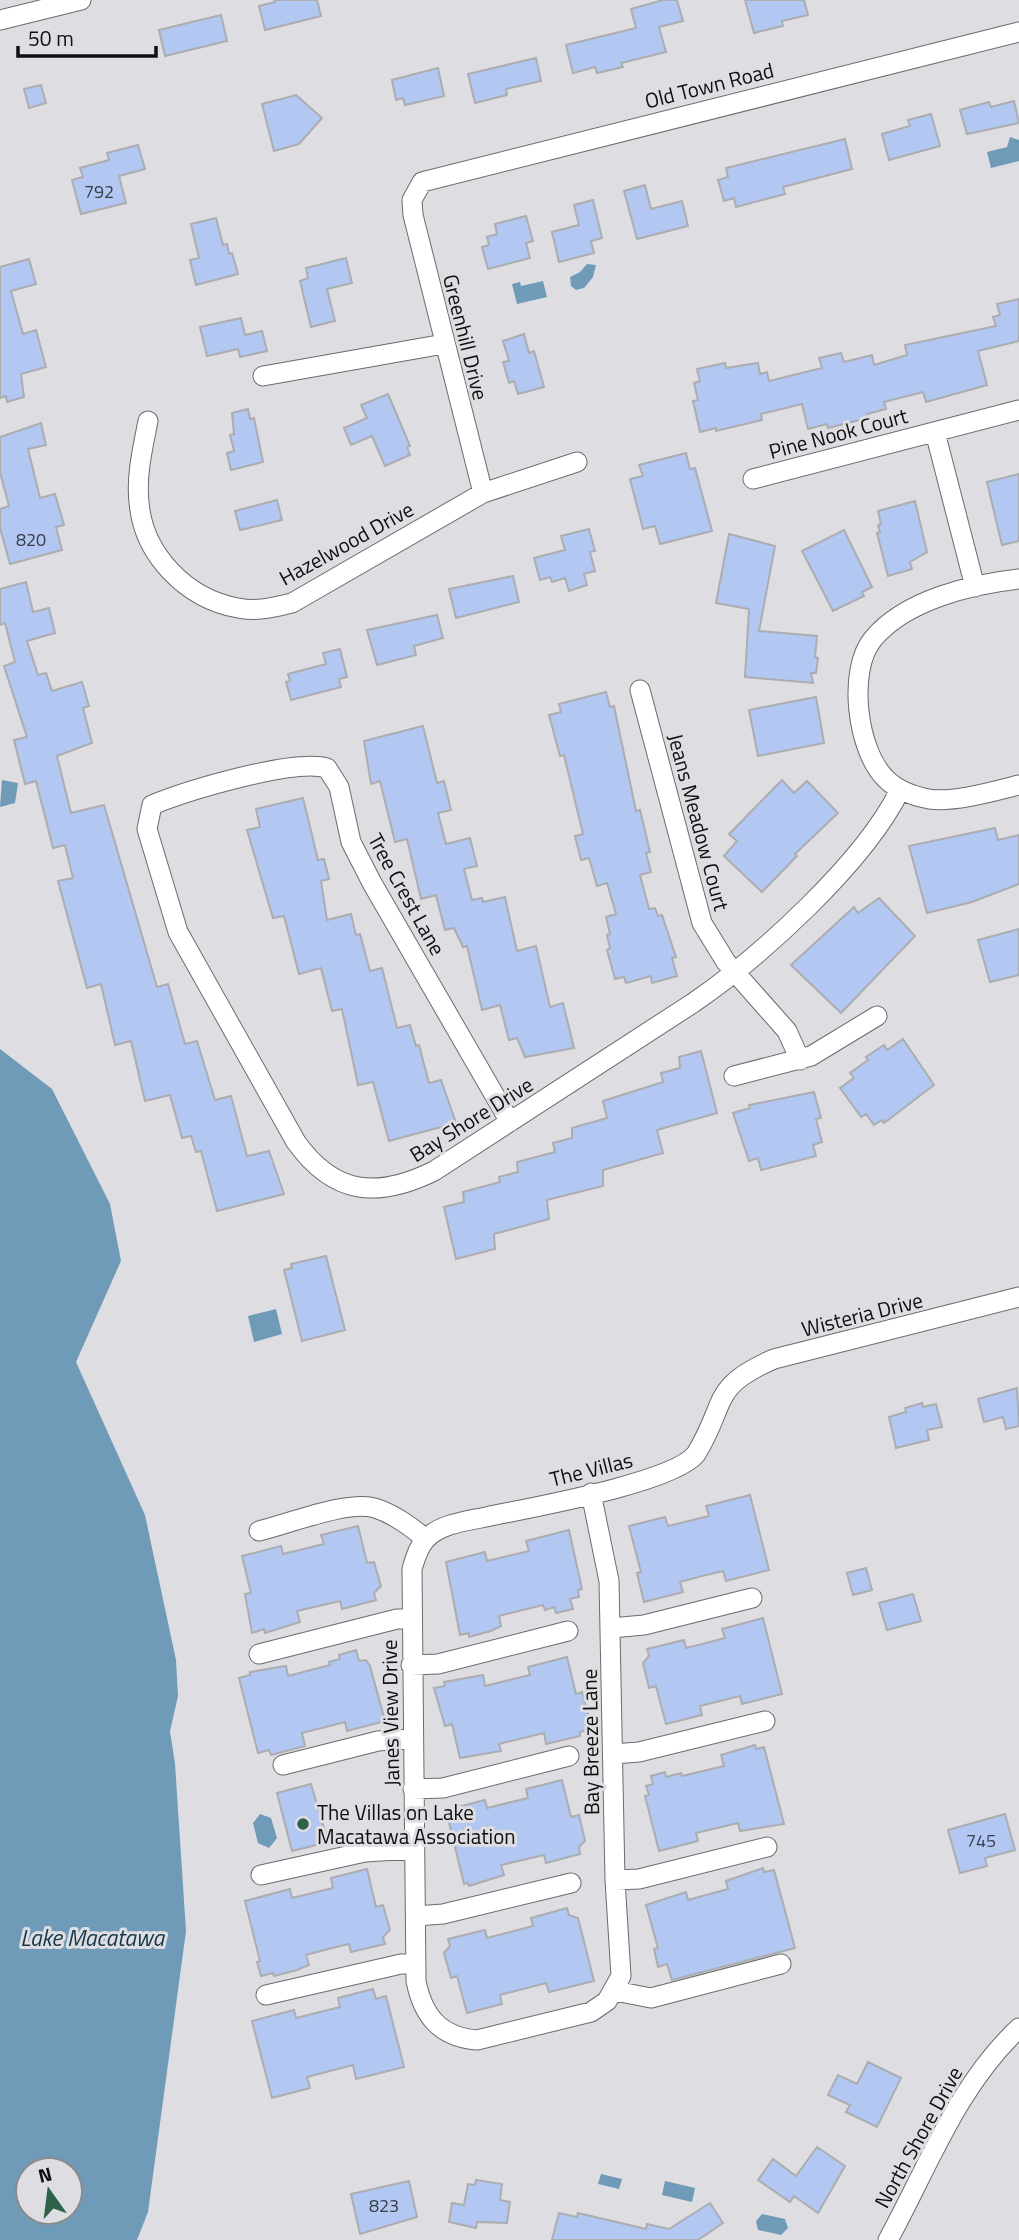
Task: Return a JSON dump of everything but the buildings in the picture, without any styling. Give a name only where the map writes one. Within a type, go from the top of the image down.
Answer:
[{"type":"street","points":[[0,20],[81,0]]},
{"type":"street","name":"Old Town Road","points":[[415,192],[422,182],[433,177],[1019,32]]},
{"type":"street","name":"Greenhill Drive","points":[[415,192],[413,215],[483,493]]},
{"type":"street","points":[[263,376],[444,344]]},
{"type":"street","name":"Pine Nook Court","points":[[753,479],[1019,410]]},
{"type":"street","name":"Hazelwood Drive","points":[[148,421],[139,473],[139,503],[146,533],[160,561],[206,599],[240,609],[263,610],[292,603],[483,493],[577,462]]},
{"type":"street","name":"Pine Nook Court","points":[[935,432],[975,587]]},
{"type":"street","points":[[1019,579],[975,587],[913,609],[880,632],[863,653],[857,691],[866,740],[884,777],[900,790],[932,800],[1019,785]]},
{"type":"street","name":"Jeans Meadow Court","points":[[640,690],[702,923],[735,972],[787,1031],[800,1060]]},
{"type":"street","name":"Tree Crest Lane","points":[[152,805],[182,793],[303,765],[327,768],[339,787],[348,832],[372,883],[510,1122]]},
{"type":"street","name":"Bay Shore Drive","points":[[152,805],[147,828],[178,932],[296,1142],[321,1172],[356,1187],[380,1190],[398,1186],[434,1171],[693,1003],[735,972],[812,900],[874,835],[900,790]]},
{"type":"street","points":[[734,1076],[800,1060],[821,1052],[877,1016]]},
{"type":"street","name":"Wisteria Drive","points":[[724,1390],[746,1371],[774,1359],[1019,1297]]},
{"type":"street","name":"The Villas","points":[[426,1539],[456,1524],[591,1493],[671,1471],[690,1461],[702,1444],[724,1390]]},
{"type":"street","name":"Bay Breeze Lane","points":[[591,1493],[607,1560],[611,1628],[615,1880],[621,1976],[615,1991]]},
{"type":"street","points":[[259,1531],[352,1507],[373,1507],[392,1515],[426,1539]]},
{"type":"street","name":"Janes View Drive","points":[[426,1539],[412,1569],[416,1964],[420,2003],[430,2020],[457,2039],[477,2040],[591,2012],[615,1991]]},
{"type":"street","points":[[611,1628],[644,1625],[752,1598]]},
{"type":"street","points":[[259,1654],[397,1619],[412,1619]]},
{"type":"street","points":[[411,1665],[438,1664],[568,1631]]},
{"type":"street","points":[[613,1754],[639,1752],[765,1721]]},
{"type":"street","points":[[284,1765],[378,1741],[412,1738]]},
{"type":"street","points":[[413,1789],[443,1788],[569,1756]]},
{"type":"street","points":[[615,1880],[639,1879],[767,1847]]},
{"type":"street","points":[[261,1875],[365,1852],[414,1849]]},
{"type":"street","points":[[416,1916],[443,1914],[571,1883]]},
{"type":"street","points":[[265,1995],[416,1964]]},
{"type":"street","points":[[615,1991],[651,1998],[781,1964]]},
{"type":"street","name":"North Shore Drive","points":[[888,2240],[953,2113],[987,2061],[1019,2028]]},
{"type":"water","points":[[1010,137],[1019,140],[1019,161],[991,168],[987,152],[1007,147]]},
{"type":"water","points":[[587,264],[596,265],[593,277],[584,288],[576,290],[571,286],[570,277],[580,272]]},
{"type":"water","points":[[543,281],[547,297],[517,304],[512,284],[520,282],[521,286]]},
{"type":"water","points":[[2,780],[18,783],[15,803],[0,807]]},
{"type":"water","name":"Lake Macatawa","points":[[0,1049],[52,1089],[110,1204],[121,1261],[76,1362],[145,1515],[176,1660],[178,1696],[170,1731],[175,1764],[186,1931],[148,2212],[137,2240],[0,2240]]},
{"type":"water","points":[[276,1309],[282,1334],[254,1342],[248,1316]]},
{"type":"water","points":[[260,1814],[271,1818],[277,1838],[269,1848],[258,1843],[253,1823]]},
{"type":"water","points":[[601,2174],[622,2179],[619,2189],[598,2184]]},
{"type":"water","points":[[665,2181],[695,2188],[692,2202],[662,2195]]},
{"type":"water","points":[[762,2214],[785,2219],[788,2228],[781,2235],[758,2230],[756,2221]]},
{"type":"place","name":"The Villas on Lake Macatawa Association","points":[[303,1824]]}]
